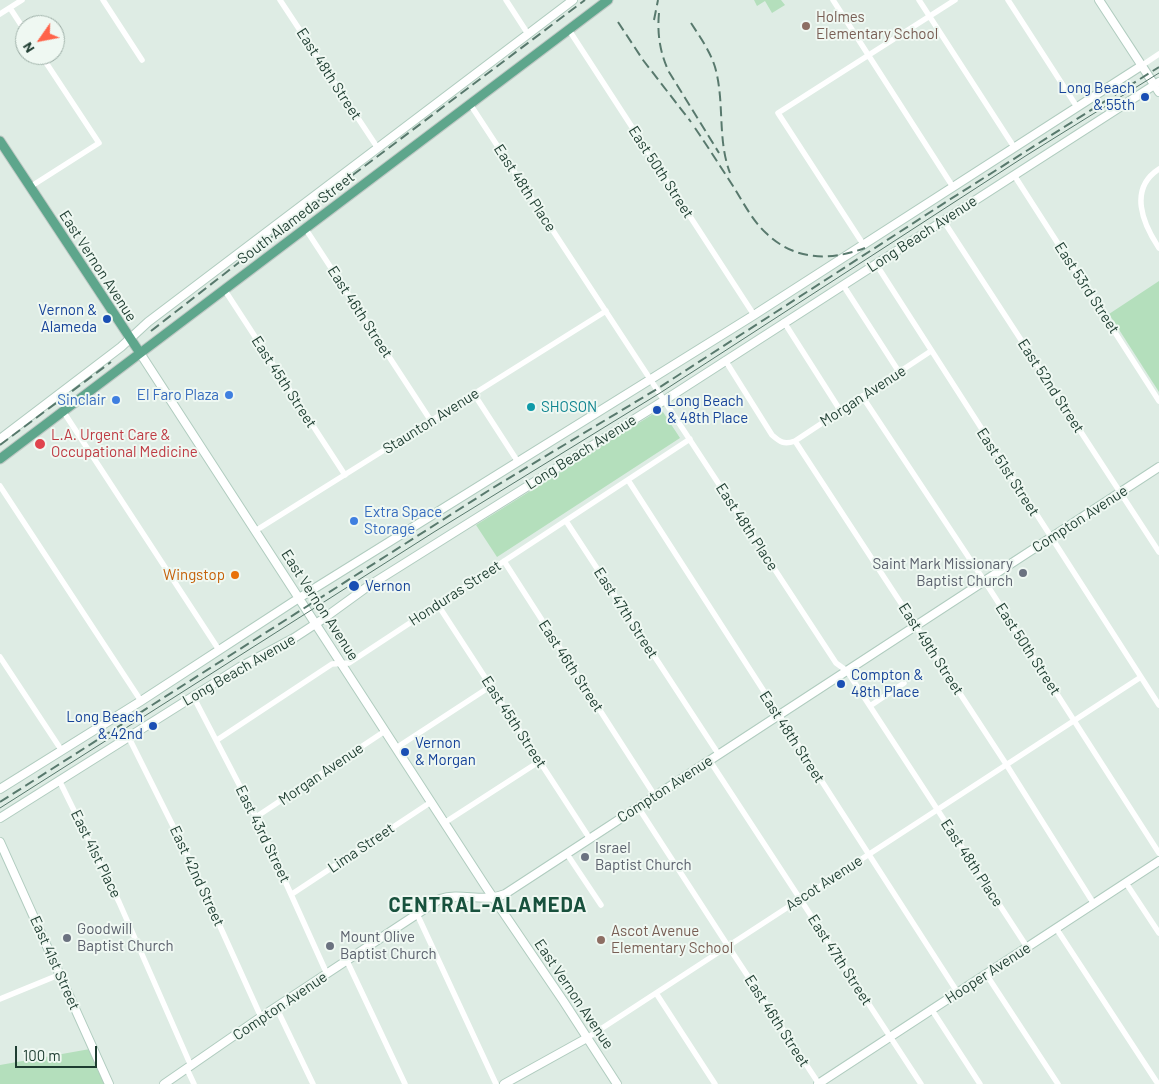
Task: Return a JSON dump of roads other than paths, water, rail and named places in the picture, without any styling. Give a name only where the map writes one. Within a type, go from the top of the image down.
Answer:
[{"type":"main road","name":"South Alameda Street","points":[[0,459],[608,0]]},
{"type":"main road","name":"East Vernon Avenue","points":[[0,141],[140,353]]},
{"type":"street","points":[[0,14],[22,0]]},
{"type":"street","points":[[103,0],[142,60]]},
{"type":"street","name":"East 48th Street","points":[[280,0],[377,147]]},
{"type":"street","points":[[506,0],[528,34]]},
{"type":"street","name":"South Alameda Street","points":[[0,439],[130,339],[148,322],[573,0]]},
{"type":"street","points":[[833,0],[953,186]]},
{"type":"street","points":[[919,0],[1014,147]]},
{"type":"street","points":[[863,244],[778,113],[955,0]]},
{"type":"street","points":[[1008,0],[1077,107]]},
{"type":"street","points":[[1102,1],[1141,66],[1157,86]]},
{"type":"street","points":[[10,8],[15,16]]},
{"type":"street","name":"East 50th Street","points":[[569,30],[754,315]]},
{"type":"street","name":"Long Beach Avenue","points":[[0,788],[141,701],[299,598],[754,315],[1159,54]]},
{"type":"street","points":[[30,187],[99,144],[48,65]]},
{"type":"street","name":"Long Beach Avenue","points":[[0,818],[193,696],[316,624],[367,587],[1157,86]]},
{"type":"street","name":"East 48th Place","points":[[470,104],[836,663],[847,671],[1027,948]]},
{"type":"street","points":[[1159,169],[1148,180],[1140,197],[1144,224],[1159,248]]},
{"type":"street","name":"East 53rd Street","points":[[1014,175],[1159,401]]},
{"type":"street","name":"East 52nd Street","points":[[943,220],[1159,552]]},
{"type":"street","name":"East 46th Street","points":[[305,228],[431,422]]},
{"type":"street","name":"East 51st Street","points":[[876,264],[1141,677],[1156,694],[1159,705]]},
{"type":"street","points":[[843,285],[899,372]]},
{"type":"street","name":"East 45th Street","points":[[224,289],[344,475]]},
{"type":"street","name":"Staunton Avenue","points":[[256,531],[606,312]]},
{"type":"street","points":[[784,322],[840,410]]},
{"type":"street","name":"Morgan Avenue","points":[[795,441],[931,351]]},
{"type":"street","name":"East Vernon Avenue","points":[[140,353],[444,823],[617,1084]]},
{"type":"street","points":[[725,360],[772,435],[780,442],[788,443],[795,441]]},
{"type":"street","points":[[474,394],[518,462]]},
{"type":"street","name":"East 50th Street","points":[[862,396],[984,580],[1159,853]]},
{"type":"street","points":[[63,411],[219,650]]},
{"type":"street","name":"Honduras Street","points":[[217,740],[332,664],[349,663],[690,439]]},
{"type":"street","name":"East 49th Street","points":[[795,441],[1006,764],[1094,904]]},
{"type":"street","name":"Compton Avenue","points":[[164,1084],[276,1007],[444,898],[493,898],[505,894],[1159,467]]},
{"type":"street","name":"East 48th Street","points":[[628,480],[778,716],[958,993]]},
{"type":"street","points":[[0,486],[141,701]]},
{"type":"street","name":"East 47th Street","points":[[566,521],[719,755]]},
{"type":"street","name":"East 46th Street","points":[[504,561],[655,796]]},
{"type":"street","name":"East 45th Street","points":[[438,605],[590,839]]},
{"type":"street","points":[[0,657],[62,751]]},
{"type":"street","name":"Ascot Avenue","points":[[504,1084],[520,1081],[1141,677]]},
{"type":"street","points":[[870,706],[904,683]]},
{"type":"street","points":[[396,748],[491,686]]},
{"type":"street","name":"East 43rd Street","points":[[193,696],[256,817],[327,974]]},
{"type":"street","name":"Morgan Avenue","points":[[256,817],[385,731]]},
{"type":"street","name":"East 42nd Street","points":[[128,736],[190,860],[261,1017]]},
{"type":"street","points":[[444,823],[540,761]]},
{"type":"street","name":"East 47th Street","points":[[710,761],[921,1084]]},
{"type":"street","name":"East 41st Place","points":[[59,780],[123,910],[189,1067],[194,1084]]},
{"type":"street","name":"Lima Street","points":[[292,894],[431,802]]},
{"type":"street","name":"East 46th Street","points":[[638,807],[818,1084]]},
{"type":"street","name":"East 41st Street","points":[[0,842],[109,1084]]},
{"type":"street","points":[[566,854],[601,905]]},
{"type":"street","name":"Hooper Avenue","points":[[818,1084],[1159,861]]},
{"type":"street","points":[[1126,883],[1159,933]]},
{"type":"street","points":[[417,914],[496,1084]]},
{"type":"street","points":[[1056,928],[1158,1084]]},
{"type":"street","points":[[347,961],[406,1084]]},
{"type":"street","points":[[0,999],[61,974]]},
{"type":"street","points":[[986,974],[1058,1084]]},
{"type":"street","points":[[656,993],[715,1084]]},
{"type":"street","points":[[276,1007],[313,1084]]},
{"type":"street","points":[[932,1010],[980,1084]]},
{"type":"tram line","points":[[0,808],[434,532],[660,393],[1027,155],[1159,73]]},
{"type":"railway","points":[[151,331],[305,211],[585,0]]},
{"type":"railway","points":[[654,20],[658,0]]},
{"type":"railway","points":[[659,13],[658,28],[663,58],[669,72],[719,153]]},
{"type":"railway","points":[[618,22],[643,60],[691,122]]},
{"type":"railway","points":[[691,23],[708,50],[715,67],[720,94],[722,134],[730,173]]},
{"type":"railway","points":[[0,802],[491,489],[657,389],[1159,67]]},
{"type":"railway","points":[[695,128],[752,217],[777,242],[789,249],[813,256],[839,255],[865,248]]},
{"type":"railway","points":[[0,445],[111,362]]},
{"type":"place","name":"Holmes Elementary School","points":[[806,26]]},
{"type":"place","name":"Long Beach & 55th","points":[[1145,97]]},
{"type":"place","name":"Vernon & Alameda","points":[[107,319]]},
{"type":"place","name":"El Faro Plaza","points":[[229,395]]},
{"type":"place","name":"Sinclair","points":[[116,400]]},
{"type":"place","name":"SHOSON","points":[[531,407]]},
{"type":"place","name":"Long Beach & 48th Place","points":[[657,410]]},
{"type":"place","name":"L.A. Urgent Care & Occupational Medicine","points":[[40,444]]},
{"type":"place","name":"Extra Space Storage","points":[[354,521]]},
{"type":"place","name":"Saint Mark Missionary Baptist Church","points":[[1023,573]]},
{"type":"place","name":"Wingstop","points":[[235,575]]},
{"type":"place","name":"Vernon","points":[[354,586]]},
{"type":"place","name":"Compton & 48th Place","points":[[841,684]]},
{"type":"place","name":"Long Beach & 42nd","points":[[153,726]]},
{"type":"place","name":"Vernon & Morgan","points":[[405,752]]},
{"type":"place","name":"Israel Baptist Church","points":[[585,857]]},
{"type":"place","name":"Goodwill Baptist Church","points":[[67,938]]},
{"type":"place","name":"Ascot Avenue Elementary School","points":[[601,940]]},
{"type":"place","name":"Mount Olive Baptist Church","points":[[330,946]]},
{"type":"district","name":"CENTRAL-ALAMEDA","points":[[488,905]]}]
